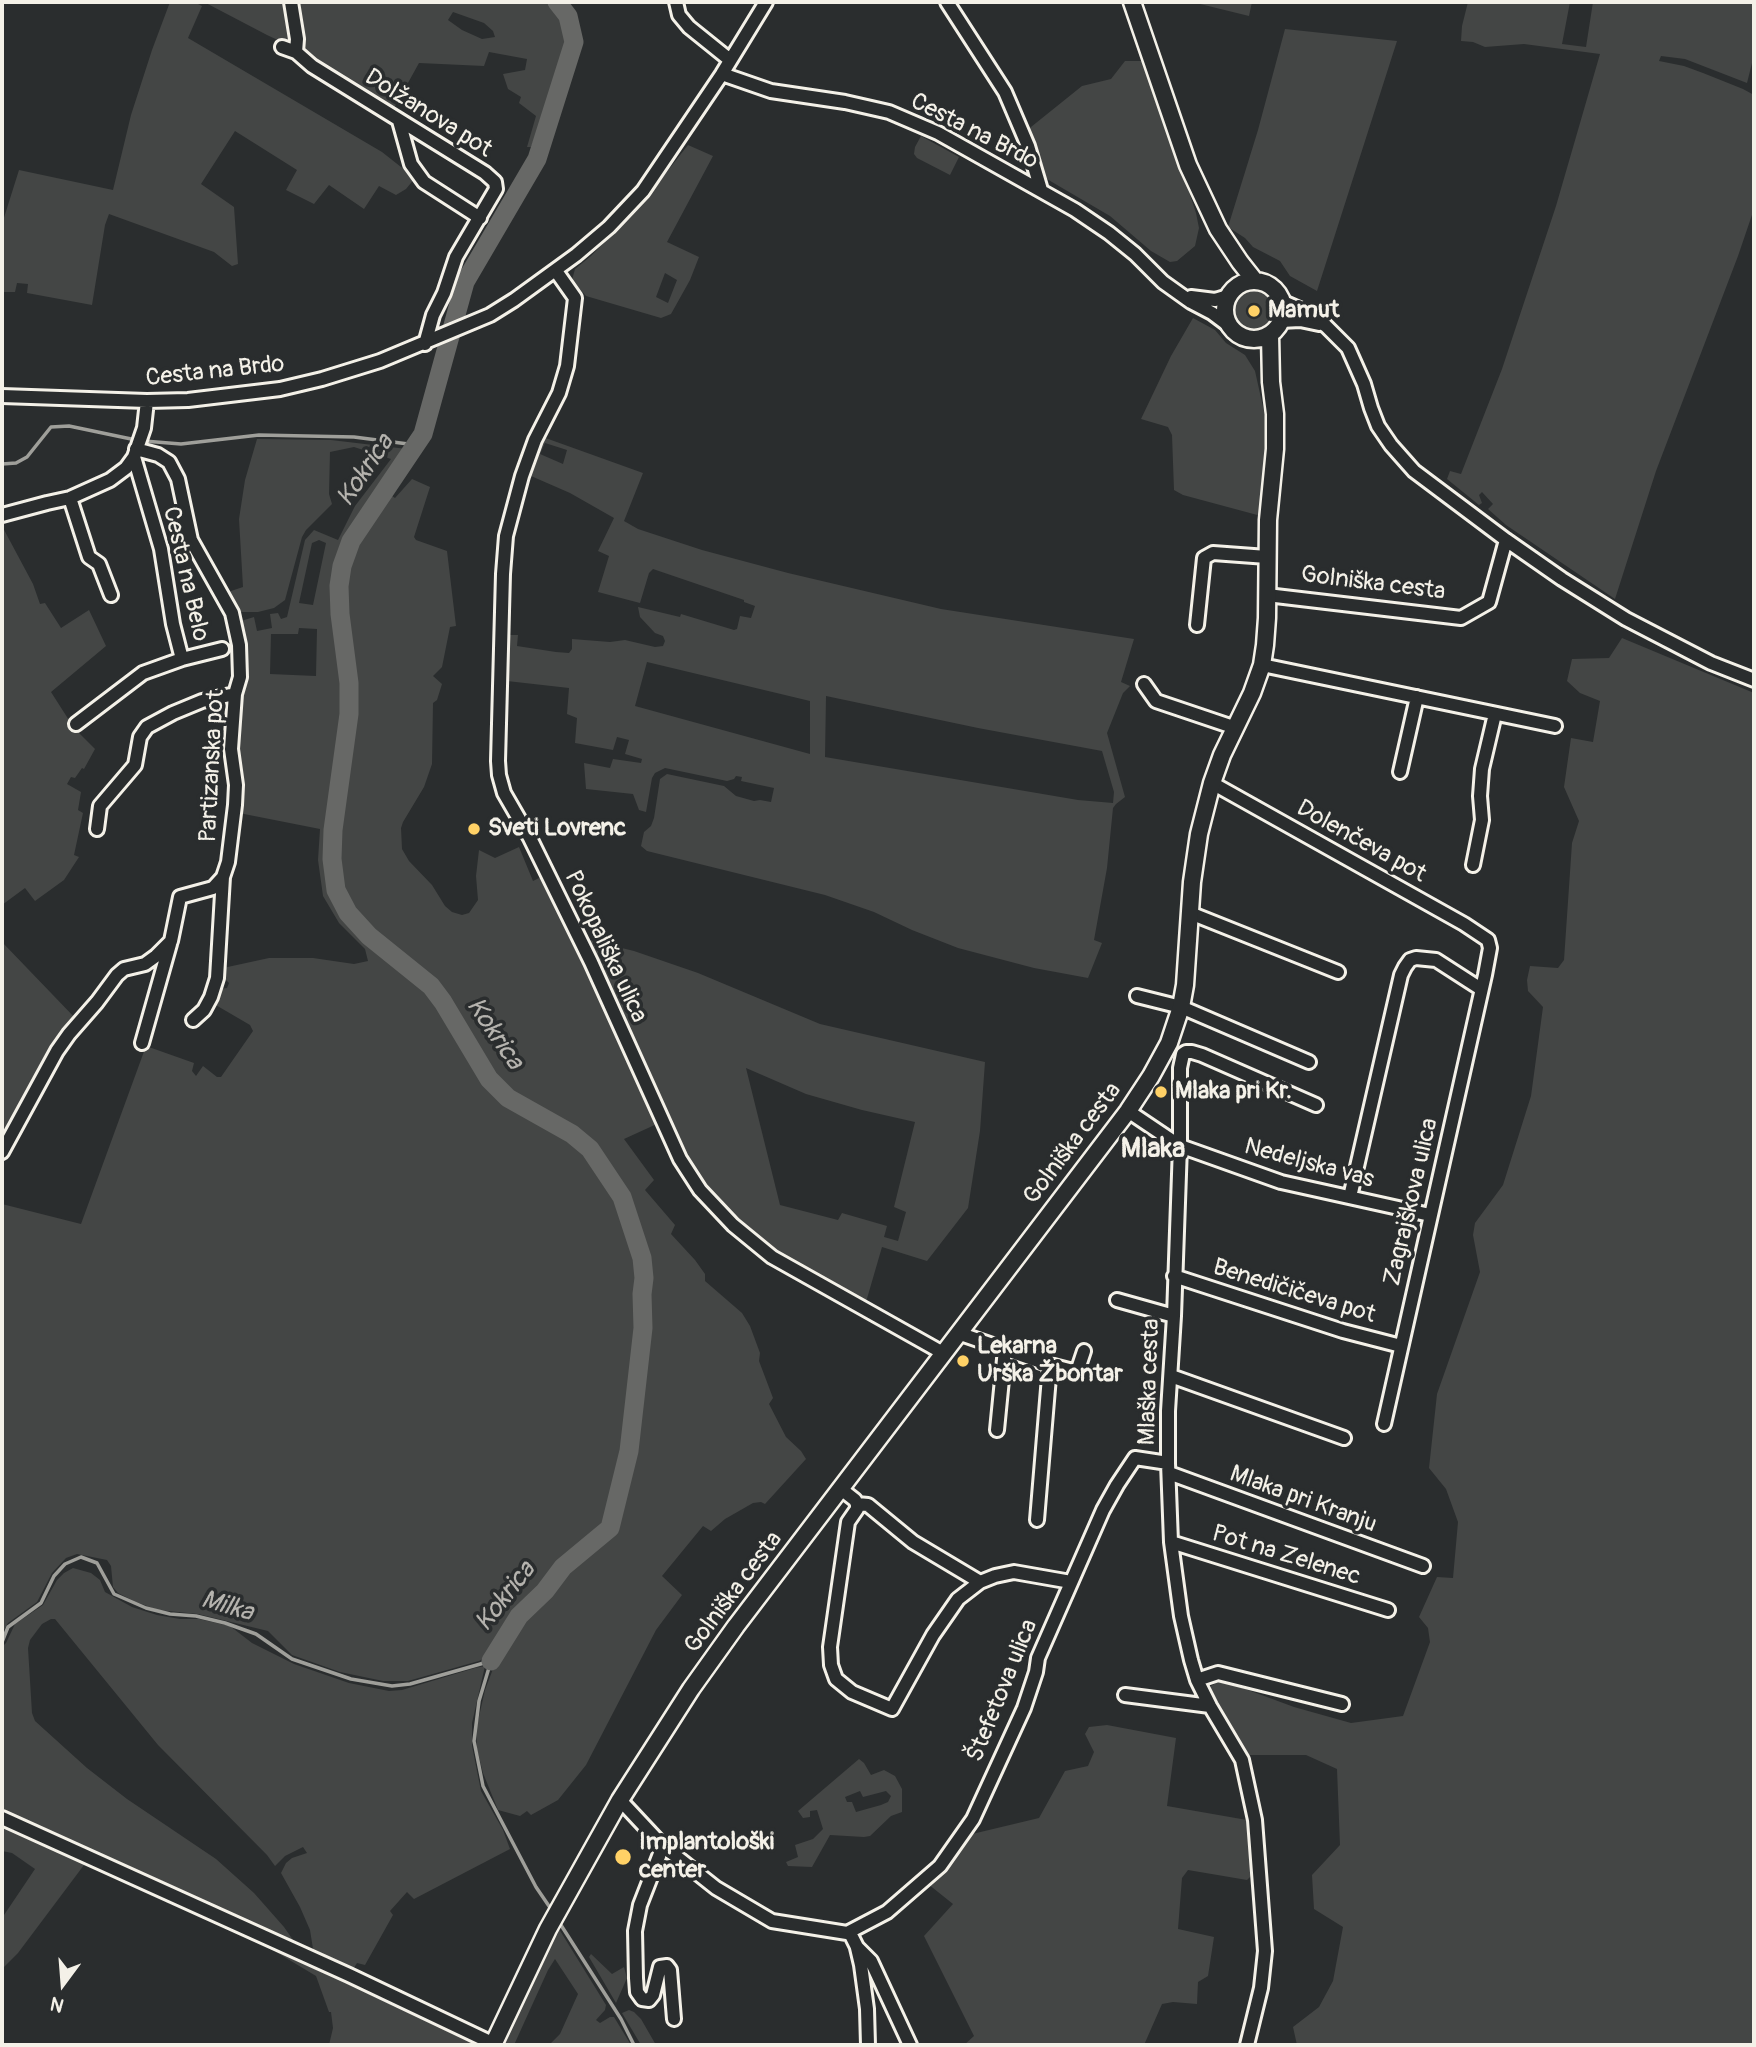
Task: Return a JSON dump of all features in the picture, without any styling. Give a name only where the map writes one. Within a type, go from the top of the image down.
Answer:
[{"type":"main road","points":[[1132,2],[1188,164],[1218,229],[1231,266],[1231,292],[1225,306],[1228,325],[1242,337],[1252,339],[1269,335],[1280,321],[1283,311],[1275,291],[1266,284],[1255,281],[1244,283],[1231,292]]},
{"type":"main road","points":[[1218,229],[1255,281]]},
{"type":"main road","name":"Golniška cesta","points":[[493,2044],[548,1929],[620,1800],[699,1678],[1128,1111],[1169,1043],[1181,1007],[1199,834],[1222,755],[1252,693],[1262,665],[1267,618],[1268,520],[1275,425],[1269,335]]},
{"type":"main road","points":[[1252,339],[1271,382]]},
{"type":"street","points":[[291,2],[297,39],[296,52]]},
{"type":"street","points":[[676,2],[679,15],[689,27],[730,60]]},
{"type":"street","points":[[722,74],[766,2]]},
{"type":"street","points":[[947,2],[1005,92],[1028,146],[1041,190]]},
{"type":"street","name":"Dolžanova pot","points":[[282,47],[296,52],[312,66],[485,173],[495,182],[496,189],[457,257],[433,315],[425,344]]},
{"type":"street","name":"Cesta na Brdo","points":[[2,396],[188,400],[280,389],[367,365],[470,324],[490,315],[556,271],[609,227],[643,191],[722,74],[771,91],[889,112],[938,134],[1041,190],[1109,233],[1177,293],[1228,325]]},
{"type":"street","points":[[399,121],[411,164],[424,182],[480,218]]},
{"type":"street","name":"Pokopališka ulica","points":[[556,271],[575,298],[567,366],[559,393],[535,440],[506,536],[498,761],[504,793],[530,838],[591,962],[680,1159],[700,1190],[733,1225],[772,1257],[943,1353]]},
{"type":"street","points":[[1177,293],[1201,300],[1215,300],[1231,292]]},
{"type":"street","points":[[1281,301],[1304,311],[1326,326],[1348,348],[1364,383],[1378,426],[1414,471],[1506,540],[1626,620],[1711,663],[1754,680]]},
{"type":"street","points":[[1280,321],[1300,320],[1326,326]]},
{"type":"street","points":[[2,516],[70,498],[110,480],[126,468],[144,428],[147,401]]},
{"type":"street","name":"Cesta na Belo","points":[[76,724],[143,673],[183,659],[173,624],[161,549],[135,453]]},
{"type":"street","name":"Partizanska pot","points":[[135,453],[158,456],[169,463],[178,479],[191,540],[232,613],[239,645],[240,677],[235,694],[231,749],[236,785],[235,805],[228,862],[223,877],[213,888],[180,897],[171,941]]},
{"type":"street","points":[[70,498],[89,557],[99,564],[111,595]]},
{"type":"street","name":"Golniška cesta","points":[[1267,595],[1461,618],[1489,603],[1506,540]]},
{"type":"street","name":"Golniška cesta","points":[[1197,625],[1204,558],[1213,552],[1267,556]]},
{"type":"street","points":[[183,659],[222,649]]},
{"type":"street","points":[[1262,665],[1555,726]]},
{"type":"street","points":[[1144,684],[1156,701],[1236,728]]},
{"type":"street","points":[[96,829],[100,806],[135,765],[140,737],[147,727],[173,712],[202,701],[235,694]]},
{"type":"street","points":[[1399,772],[1417,697]]},
{"type":"street","points":[[1473,865],[1482,820],[1479,796],[1482,769],[1495,714]]},
{"type":"street","name":"Dolenčeva pot","points":[[1212,783],[1442,911],[1488,940]]},
{"type":"street","points":[[193,1020],[204,1010],[211,998],[217,978],[223,877]]},
{"type":"street","points":[[1190,913],[1339,972]]},
{"type":"street","name":"Zagrajškova ulica","points":[[1384,1424],[1490,948],[1488,940]]},
{"type":"street","points":[[142,1043],[171,941]]},
{"type":"street","points":[[2,1152],[69,1034],[117,975],[124,969],[145,964],[171,941]]},
{"type":"street","points":[[1350,1197],[1405,967],[1416,958],[1436,960],[1481,989]]},
{"type":"street","points":[[1136,996],[1181,1007],[1309,1062]]},
{"type":"street","points":[[1180,1146],[1181,1068],[1186,1052],[1202,1055],[1316,1105]]},
{"type":"street","points":[[1128,1111],[1180,1146]]},
{"type":"street","name":"Nedeljska vas","points":[[1180,1146],[1281,1182],[1430,1215]]},
{"type":"street","name":"Mlaška cesta","points":[[1180,1146],[1168,1468],[1171,1542],[1186,1641],[1198,1680],[1210,1706],[1242,1760],[1255,1820],[1265,1951],[1261,1989],[1247,2045]]},
{"type":"street","name":"Benedičičeva pot","points":[[1174,1276],[1343,1331],[1401,1346]]},
{"type":"street","points":[[1117,1300],[1174,1316]]},
{"type":"street","points":[[958,1333],[1073,1371],[1078,1369],[1084,1351]]},
{"type":"street","points":[[998,1430],[1005,1349]]},
{"type":"street","points":[[1037,1520],[1050,1365]]},
{"type":"street","points":[[1171,1376],[1344,1438]]},
{"type":"street","name":"Štefetova ulica","points":[[850,1933],[887,1912],[940,1866],[960,1840],[973,1819],[1024,1708],[1038,1658],[1103,1510],[1135,1458],[1168,1468]]},
{"type":"street","name":"Mlaka pri Kranju","points":[[1168,1468],[1423,1566]]},
{"type":"street","points":[[841,1489],[857,1504]]},
{"type":"street","points":[[857,1504],[868,1505],[913,1542],[980,1582]]},
{"type":"street","points":[[857,1504],[848,1522],[830,1647],[831,1665],[836,1679],[852,1692],[892,1709],[933,1635],[958,1599],[980,1582],[1014,1572],[1071,1582]]},
{"type":"street","name":"Pot na Zelenec","points":[[1171,1542],[1388,1610]]},
{"type":"street","points":[[1198,1680],[1218,1674],[1342,1704]]},
{"type":"street","points":[[1125,1695],[1210,1706]]},
{"type":"street","points":[[620,1800],[663,1846],[716,1888],[772,1921],[850,1933],[861,1965],[867,2009],[868,2045]]},
{"type":"street","points":[[2,1818],[349,1975],[493,2044]]},
{"type":"street","points":[[663,1846],[640,1905],[635,1931],[636,1978],[637,1992],[642,1999],[649,2000],[653,1995],[660,1967],[667,1966],[670,1970],[674,2019]]},
{"type":"street","points":[[857,1947],[871,1961],[910,2045]]},
{"type":"shaded area","points":[[170,2],[194,2],[202,6],[188,38],[382,152],[415,178],[406,189],[396,195],[379,186],[364,209],[329,185],[314,204],[286,190],[297,170],[235,131],[201,184],[234,207],[238,264],[232,266],[214,252],[109,214],[92,305],[27,293],[28,284],[17,283],[15,292],[2,292],[2,224],[19,170],[113,190],[131,115]]},
{"type":"shaded area","points":[[204,2],[288,2],[291,44],[267,35]]},
{"type":"shaded area","points":[[293,2],[551,2],[560,11],[567,41],[548,106],[531,147],[527,147],[536,116],[519,103],[521,97],[508,89],[503,74],[525,70],[527,59],[489,52],[484,66],[419,63],[393,110],[311,58],[301,47]],"holes":[[[453,12],[484,23],[493,31],[495,37],[482,39],[448,20]]]},
{"type":"shaded area","points":[[1192,2],[1252,2],[1249,16]]},
{"type":"shaded area","points":[[1468,2],[1570,2],[1562,44],[1586,47],[1593,2],[1754,2],[1754,55],[1747,83],[1685,59],[1661,56],[1659,61],[1684,66],[1754,95],[1754,209],[1656,471],[1615,599],[1506,525],[1488,509],[1493,504],[1482,492],[1479,495],[1482,503],[1479,505],[1447,479],[1450,471],[1461,474],[1502,369],[1556,206],[1600,54],[1524,44],[1485,47],[1461,41]]},
{"type":"shaded area","points":[[1285,29],[1397,41],[1317,291],[1290,276],[1280,261],[1253,247],[1228,227]]},
{"type":"shaded area","points":[[1125,61],[1146,61],[1196,213],[1199,228],[1195,246],[1177,261],[1170,262],[1151,251],[1110,216],[1040,175],[1026,131],[1082,86],[1111,79]]},
{"type":"shaded area","points":[[921,136],[959,157],[950,175],[914,154]]},
{"type":"shaded area","points":[[688,145],[713,156],[667,242],[699,257],[671,314],[661,318],[586,296],[572,280],[575,269],[640,206]],"holes":[[[665,273],[677,280],[668,303],[656,297]]]},
{"type":"shaded area","points":[[1253,291],[1266,297],[1272,310],[1266,323],[1253,329],[1240,323],[1234,310],[1240,297]]},
{"type":"shaded area","points":[[1193,318],[1215,330],[1226,343],[1245,355],[1255,371],[1267,425],[1261,516],[1183,495],[1174,490],[1172,435],[1168,427],[1141,419],[1171,356]]},
{"type":"shaded area","points":[[540,436],[643,473],[624,521],[638,529],[702,550],[788,573],[941,609],[1134,639],[1121,682],[1130,686],[1123,693],[1107,733],[1125,797],[1113,808],[1107,868],[1094,940],[1102,943],[1088,978],[1034,968],[958,948],[874,912],[825,895],[647,851],[641,846],[644,832],[651,826],[654,818],[660,779],[667,774],[724,786],[736,796],[754,801],[771,802],[774,788],[741,781],[742,777],[736,776],[727,781],[665,768],[655,773],[652,778],[646,812],[639,810],[633,794],[586,789],[584,763],[610,768],[613,759],[641,763],[642,759],[625,754],[629,740],[617,737],[613,750],[575,743],[577,718],[567,714],[569,688],[507,681],[508,635],[518,635],[517,646],[556,652],[569,653],[572,639],[610,642],[625,640],[655,647],[663,646],[663,636],[655,633],[640,617],[638,607],[680,617],[681,614],[734,630],[737,629],[740,616],[751,618],[755,606],[653,569],[649,573],[640,603],[598,592],[609,556],[598,551],[614,518],[570,493],[531,476],[529,468]],"holes":[[[545,443],[567,450],[563,464],[540,454]],[[647,662],[810,701],[810,754],[635,706]],[[826,696],[1102,751],[1114,792],[1113,803],[1078,800],[825,757]]]},
{"type":"shaded area","points":[[257,439],[331,440],[407,449],[354,528],[336,574],[334,604],[345,691],[340,724],[340,750],[327,838],[330,882],[342,910],[355,929],[409,971],[439,1000],[454,1025],[458,1040],[464,1042],[504,1101],[571,1137],[613,1192],[623,1209],[641,1262],[640,1329],[637,1343],[640,1347],[643,1345],[647,1327],[644,1291],[647,1266],[626,1191],[615,1171],[579,1133],[542,1117],[491,1079],[433,985],[369,931],[352,912],[342,893],[336,857],[337,823],[355,715],[354,679],[344,620],[347,564],[369,520],[392,496],[395,498],[412,479],[430,487],[414,537],[447,551],[456,626],[450,627],[442,667],[433,676],[442,684],[437,700],[433,703],[432,764],[424,787],[403,822],[402,849],[409,861],[432,885],[445,906],[462,915],[469,913],[478,900],[476,876],[479,850],[495,858],[519,847],[533,881],[545,875],[659,1123],[624,1139],[654,1180],[645,1190],[675,1225],[671,1234],[695,1260],[705,1274],[705,1281],[742,1313],[750,1326],[773,1398],[769,1404],[786,1437],[806,1459],[765,1504],[753,1503],[725,1519],[711,1531],[703,1526],[662,1576],[682,1595],[656,1630],[586,1765],[558,1800],[531,1815],[527,1811],[520,1816],[498,1810],[483,1773],[476,1730],[485,1690],[502,1645],[522,1616],[541,1597],[541,1592],[512,1618],[488,1656],[408,1681],[383,1681],[340,1672],[292,1655],[268,1631],[198,1614],[158,1610],[136,1602],[118,1593],[113,1587],[111,1566],[107,1560],[77,1554],[66,1558],[52,1573],[37,1602],[8,1623],[2,1634],[2,1204],[81,1224],[146,1046],[194,1063],[192,1071],[196,1076],[203,1066],[221,1077],[253,1031],[250,1025],[214,1004],[219,989],[227,988],[229,983],[225,979],[223,968],[269,958],[313,958],[354,964],[368,961],[365,949],[339,923],[323,896],[318,860],[320,829],[239,813],[236,751],[239,699],[247,660],[241,621],[254,617],[257,631],[272,628],[270,614],[278,613],[281,619],[287,617],[305,540],[314,530],[338,540],[355,506],[391,459],[354,447],[330,452],[329,494],[332,504],[302,537],[285,600],[274,608],[258,612],[240,612],[228,592],[243,587],[239,519],[245,480]],"holes":[[[319,540],[326,543],[313,605],[299,603],[312,543]],[[299,628],[317,629],[316,676],[270,674],[271,634],[298,634]]]},
{"type":"shaded area","points":[[2,526],[33,584],[40,604],[45,603],[61,628],[89,610],[106,646],[51,692],[74,728],[95,749],[84,769],[82,768],[75,778],[71,777],[67,784],[81,792],[78,810],[83,813],[74,855],[79,857],[64,880],[35,901],[25,888],[2,905]]},
{"type":"shaded area","points":[[1622,638],[1754,693],[1754,2045],[1297,2045],[1293,2027],[1319,2007],[1333,1981],[1343,1927],[1314,1909],[1312,1875],[1340,1845],[1337,1769],[1306,1755],[1247,1755],[1211,1702],[1211,1686],[1221,1680],[1294,1707],[1351,1723],[1403,1716],[1430,1642],[1428,1628],[1419,1617],[1437,1577],[1453,1578],[1458,1522],[1446,1489],[1429,1468],[1437,1394],[1480,1272],[1473,1235],[1475,1223],[1503,1185],[1531,1096],[1543,1007],[1528,991],[1530,966],[1558,968],[1564,960],[1572,843],[1579,821],[1564,787],[1571,738],[1593,742],[1600,701],[1580,693],[1567,681],[1572,659],[1609,658]]},
{"type":"shaded area","points":[[585,939],[634,951],[698,973],[820,1024],[985,1062],[980,1131],[968,1208],[927,1261],[882,1247],[866,1302],[786,1260],[759,1240],[701,1181],[678,1147],[629,1026],[620,1015]],"holes":[[[746,1068],[806,1094],[915,1122],[894,1207],[906,1212],[898,1241],[884,1237],[887,1226],[842,1213],[838,1220],[780,1205]]]},
{"type":"shaded area","points":[[2,942],[77,1020],[2,1145]]},
{"type":"shaded area","points":[[73,1568],[91,1573],[100,1580],[105,1592],[132,1607],[157,1615],[199,1619],[230,1626],[252,1643],[294,1664],[349,1683],[389,1691],[402,1690],[485,1666],[472,1723],[472,1746],[481,1791],[503,1830],[510,1849],[414,1899],[407,1892],[390,1911],[393,1915],[365,1965],[357,1963],[352,1971],[314,1955],[310,1930],[281,1873],[292,1858],[307,1853],[303,1847],[285,1856],[275,1866],[158,1745],[55,1619],[42,1624],[30,1640],[28,1648],[32,1713],[35,1721],[87,1768],[127,1799],[216,1859],[254,1893],[298,1947],[2,1812],[2,1647],[15,1624],[43,1605],[57,1580]]},
{"type":"shaded area","points":[[1107,1725],[1176,1738],[1167,1806],[1247,1820],[1252,1853],[1251,1876],[1247,1880],[1188,1870],[1182,1878],[1178,1929],[1214,1937],[1208,1976],[1198,1982],[1197,2004],[1162,2004],[1144,2045],[964,2045],[974,2036],[924,1936],[953,1904],[928,1884],[962,1849],[968,1835],[1039,1818],[1065,1771],[1088,1766],[1094,1752],[1085,1734],[1089,1727]]},
{"type":"shaded area","points":[[859,1759],[871,1775],[884,1770],[895,1776],[902,1789],[902,1812],[891,1816],[870,1836],[830,1835],[812,1867],[788,1866],[786,1862],[798,1857],[795,1845],[813,1839],[823,1829],[817,1810],[810,1811],[810,1817],[803,1818],[798,1811]],"holes":[[[860,1791],[863,1797],[886,1791],[891,1796],[888,1802],[856,1812],[852,1802],[847,1802],[845,1797]]]},
{"type":"shaded area","points":[[2,1823],[87,1861],[18,1953],[2,1969],[2,1918],[35,1869],[12,1853],[2,1851]]},
{"type":"shaded area","points":[[559,1929],[606,2005],[596,2020],[600,2023],[614,2017],[631,2045],[549,2045],[560,2034],[578,1994],[555,1959],[514,2045],[501,2045]]},
{"type":"shaded area","points":[[265,1942],[474,2040],[479,2045],[329,2045],[333,2028],[331,2012],[316,1976],[266,1946]]},
{"type":"shaded area","points":[[591,1954],[612,1974],[624,1967],[627,1978],[616,2003],[589,1957]]},
{"type":"shaded area","points":[[629,2010],[641,2019],[656,2045],[641,2045],[622,2013]]},
{"type":"waterway","name":"Kokrica","points":[[491,1661],[519,1616],[545,1591],[563,1567],[610,1528],[629,1451],[643,1328],[642,1258],[622,1197],[590,1149],[572,1134],[508,1098],[489,1079],[431,986],[369,936],[348,913],[336,890],[332,859],[333,830],[349,714],[349,683],[339,586],[342,566],[351,541],[423,434],[465,282],[537,159],[574,42],[568,16],[557,2]]},
{"type":"waterway","points":[[2,464],[16,463],[27,457],[51,427],[69,426],[136,440]]},
{"type":"waterway","points":[[144,441],[181,444],[259,435],[354,437],[416,445]]},
{"type":"waterway","name":"Milka","points":[[2,1642],[8,1627],[41,1603],[54,1576],[65,1564],[81,1557],[97,1563],[114,1594],[146,1608],[170,1614],[196,1616],[256,1634],[292,1659],[351,1679],[392,1686],[410,1684],[491,1661],[479,1701],[474,1741],[483,1786],[536,1887],[553,1912]]},
{"type":"waterway","name":"Kokrica","points":[[559,1922],[621,2019],[634,2045]]},
{"type":"place","name":"Mamut","points":[[1254,311]]},
{"type":"place","name":"Sveti Lovrenc","points":[[474,829]]},
{"type":"place","name":"Mlaka pri Kr.","points":[[1161,1092]]},
{"type":"place","name":"Lekarna Urška Žbontar","points":[[963,1361]]},
{"type":"place","name":"Implantološki center","points":[[623,1857]]},
{"type":"district","name":"Mlaka","points":[[1153,1150]]}]
